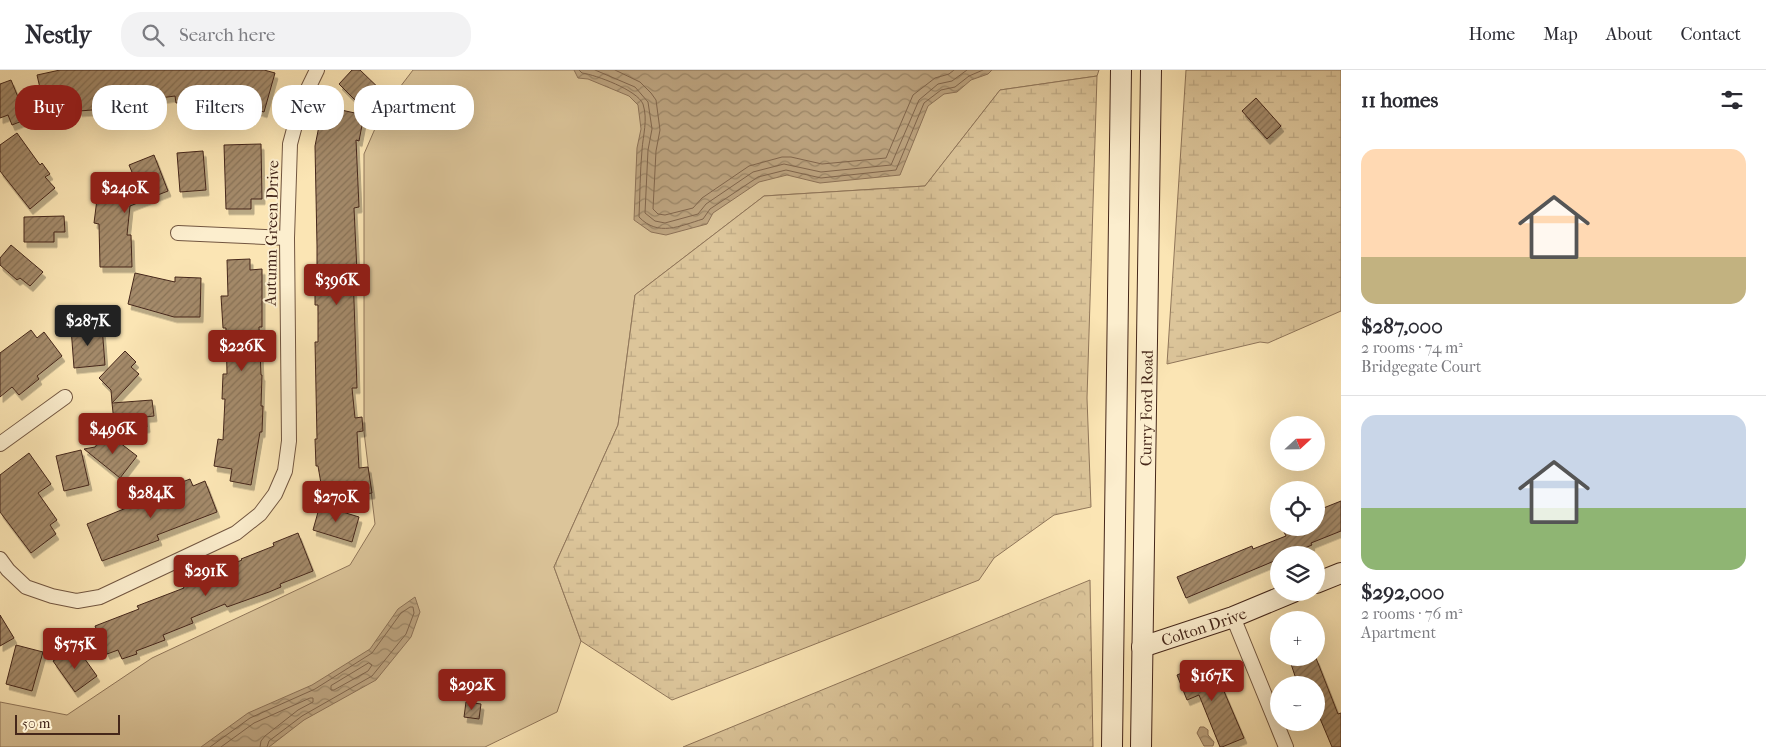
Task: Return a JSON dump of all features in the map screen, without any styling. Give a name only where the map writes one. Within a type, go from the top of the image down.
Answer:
[{"type":"main road","name":"Curry Ford Road","points":[[1112,747],[1120,70]]},
{"type":"main road","name":"Curry Ford Road","points":[[1141,747],[1150,70]]},
{"type":"main road","points":[[1118,306],[1128,338],[1125,612],[1131,632],[1142,647]]},
{"type":"main road","points":[[1325,579],[1341,573]]},
{"type":"main road","name":"Colton Drive","points":[[1142,647],[1233,617],[1271,601]]},
{"type":"main road","points":[[1113,666],[1127,673],[1131,681],[1131,747]]},
{"type":"street","name":"Autumn Green Drive","points":[[0,559],[8,570],[26,587],[52,596],[77,601],[100,597],[236,533],[260,514],[275,494],[284,472],[289,441],[287,238],[290,144],[301,103],[317,70]]},
{"type":"street","points":[[178,233],[287,238]]},
{"type":"street","points":[[0,444],[65,397]]},
{"type":"street","points":[[1233,617],[1286,747]]},
{"type":"green space","points":[[413,70],[1099,70],[1097,76],[1000,90],[925,186],[764,196],[635,295],[618,425],[554,567],[581,641],[557,712],[485,747],[0,747],[0,702],[67,715],[152,658],[350,565],[375,524],[364,432],[364,154],[374,130],[474,130],[474,85],[402,85]]},
{"type":"green space","points":[[1186,70],[1341,70],[1341,311],[1268,343],[1260,342],[1167,364]]},
{"type":"green space","points":[[1097,76],[1087,398],[1091,507],[1054,515],[994,558],[979,580],[672,700],[581,641],[554,567],[618,425],[635,295],[764,196],[925,186],[1000,90]]},
{"type":"green space","points":[[1090,580],[1093,747],[683,747]]},
{"type":"water","points":[[574,70],[992,70],[988,74],[971,80],[957,92],[944,94],[928,106],[900,175],[820,183],[787,175],[759,182],[713,213],[707,224],[666,235],[651,232],[634,220],[637,148],[641,129],[638,105],[629,96],[588,79],[578,78]]},
{"type":"water","points":[[415,597],[420,612],[411,637],[376,680],[304,720],[269,747],[201,747],[248,713],[312,685],[370,649],[398,609]]},
{"type":"water","points":[[1200,727],[1208,730],[1208,735],[1214,742],[1213,746],[1204,746],[1197,733]]},
{"type":"building","points":[[60,70],[264,70],[275,73],[264,112],[262,111],[262,85],[177,85],[176,103],[175,96],[167,97],[167,85],[92,85],[92,110],[82,111],[82,85],[39,85],[37,75]]},
{"type":"building","points":[[352,70],[360,70],[376,85],[354,85],[354,99],[344,89],[344,85],[339,84]]},
{"type":"building","points":[[11,80],[15,90],[15,124],[12,125],[8,115],[0,118],[0,84]]},
{"type":"building","points":[[1256,98],[1281,126],[1267,139],[1242,111]]},
{"type":"building","points":[[344,111],[354,113],[354,130],[361,130],[359,141],[356,140],[359,207],[354,208],[357,272],[353,272],[357,388],[352,388],[355,418],[362,417],[363,431],[357,432],[359,468],[368,467],[372,493],[324,501],[318,466],[316,466],[315,439],[317,439],[315,342],[318,342],[318,305],[315,305],[317,246],[315,146],[318,130],[344,130]]},
{"type":"building","points":[[17,133],[40,165],[42,163],[50,174],[45,177],[55,188],[30,209],[0,171],[0,145]]},
{"type":"building","points":[[261,144],[262,199],[251,199],[251,209],[226,209],[224,145]]},
{"type":"building","points":[[203,151],[206,190],[180,192],[177,153]]},
{"type":"building","points":[[154,155],[168,191],[130,206],[127,235],[131,235],[132,267],[100,267],[99,224],[94,223],[98,191],[142,196],[129,165]]},
{"type":"building","points":[[64,216],[65,232],[54,232],[54,242],[24,242],[24,217]]},
{"type":"building","points":[[11,245],[43,272],[30,286],[20,278],[17,280],[0,265],[0,258]]},
{"type":"building","points":[[250,259],[250,270],[262,269],[262,327],[259,327],[262,375],[261,406],[263,406],[262,432],[260,432],[251,485],[230,481],[232,469],[214,466],[218,439],[223,440],[225,399],[222,399],[223,374],[227,374],[226,328],[223,328],[221,296],[228,296],[227,260]]},
{"type":"building","points":[[135,273],[175,282],[175,277],[201,278],[200,317],[174,317],[128,304]]},
{"type":"building","points":[[102,326],[105,365],[74,368],[71,328]]},
{"type":"building","points":[[31,330],[37,338],[44,332],[62,356],[37,376],[39,379],[19,395],[12,387],[0,397],[0,353]]},
{"type":"building","points":[[125,351],[136,362],[131,367],[139,374],[112,403],[111,390],[99,378]]},
{"type":"building","points":[[152,400],[154,416],[146,417],[147,427],[107,431],[114,422],[112,403]]},
{"type":"building","points":[[106,432],[137,456],[120,478],[84,449],[95,447]]},
{"type":"building","points":[[81,450],[89,485],[64,491],[56,456]]},
{"type":"building","points":[[29,453],[51,484],[38,493],[57,520],[50,525],[56,534],[31,553],[0,512],[0,475]]},
{"type":"building","points":[[190,479],[193,486],[205,481],[217,512],[157,535],[159,540],[102,561],[87,524],[158,495],[157,492]]},
{"type":"building","points":[[1341,501],[1341,531],[1311,543],[1312,545],[1310,546],[1270,546],[1270,563],[1186,598],[1177,577],[1252,546],[1253,549],[1286,536],[1325,536],[1325,507]]},
{"type":"building","points":[[320,505],[359,517],[352,542],[313,530]]},
{"type":"building","points":[[298,533],[313,571],[280,584],[281,587],[269,592],[227,607],[225,604],[191,618],[193,623],[163,635],[165,640],[136,651],[137,654],[122,659],[118,650],[107,654],[95,626],[139,609],[137,606],[184,588],[183,586],[274,546],[273,543]]},
{"type":"building","points":[[0,615],[14,638],[0,646]]},
{"type":"building","points":[[16,645],[43,652],[32,691],[6,684]]},
{"type":"building","points":[[70,649],[77,658],[82,655],[97,676],[75,692],[53,661]]},
{"type":"building","points":[[1211,661],[1244,738],[1222,747],[1220,747],[1199,695],[1187,700],[1177,675]]},
{"type":"building","points":[[1292,666],[1319,666],[1323,676],[1295,676]]},
{"type":"building","points":[[1325,681],[1338,714],[1341,713],[1341,747],[1332,747],[1325,730]]},
{"type":"building","points":[[466,702],[481,704],[479,719],[464,717]]}]
